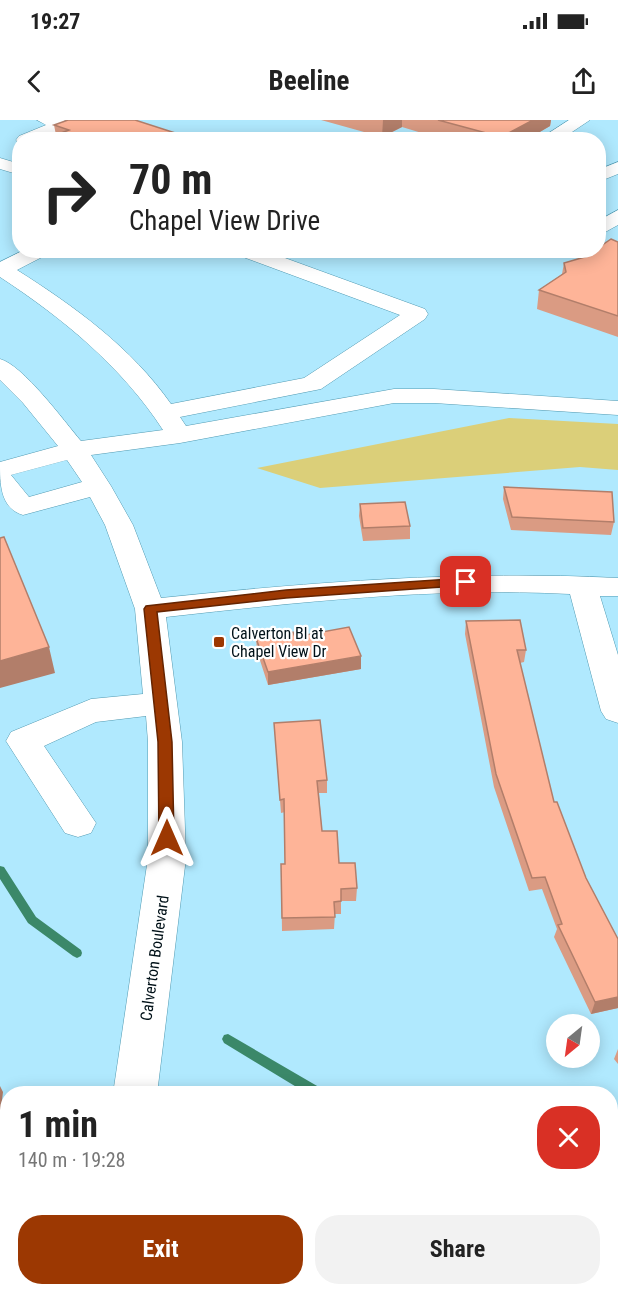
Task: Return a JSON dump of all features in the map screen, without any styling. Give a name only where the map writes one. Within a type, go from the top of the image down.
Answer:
[{"type":"street","points":[[45,132],[62,125],[46,120]]},
{"type":"street","points":[[560,132],[582,120]]},
{"type":"street","points":[[1,265],[12,249]]},
{"type":"street","points":[[1,265],[19,258]]},
{"type":"street","points":[[164,413],[312,384],[417,314],[264,258]]},
{"type":"street","points":[[1,265],[105,346],[142,383],[180,435]]},
{"type":"street","name":"Calverton Boulevard","points":[[0,366],[32,398],[74,450],[98,486],[119,525],[150,609],[162,703],[167,788],[166,858],[159,929],[136,1086]]},
{"type":"street","points":[[0,470],[74,450],[180,435],[408,395],[618,408]]},
{"type":"street","points":[[0,479],[11,511],[98,486]]},
{"type":"street","points":[[150,609],[286,594],[466,582],[582,584],[618,587]]},
{"type":"street","points":[[582,584],[618,711]]},
{"type":"street","points":[[78,823],[24,741],[92,711],[162,703]]},
{"type":"shaded area","points":[[509,418],[618,424],[618,470],[580,467],[320,488],[257,468]]},
{"type":"building","points":[[68,120],[135,120],[172,132],[64,132],[69,130],[54,125]]},
{"type":"building","points":[[438,120],[533,120],[510,132],[482,132]]},
{"type":"building","points":[[611,239],[618,242],[618,316],[539,290],[566,272],[564,263],[581,258],[606,258],[606,242]]},
{"type":"building","points":[[504,487],[612,492],[614,522],[512,517]]},
{"type":"building","points":[[405,502],[410,526],[363,528],[360,504]]},
{"type":"building","points":[[4,537],[49,647],[0,661],[0,538]]},
{"type":"building","points":[[520,620],[526,650],[517,650],[554,802],[557,802],[586,878],[618,939],[618,997],[595,1002],[558,925],[562,924],[545,877],[532,878],[496,774],[466,621]]},
{"type":"building","points":[[349,627],[361,656],[268,672],[256,638],[293,632],[295,637]]},
{"type":"building","points":[[320,720],[327,780],[317,781],[322,831],[337,831],[339,863],[355,863],[357,888],[341,889],[341,901],[334,902],[335,917],[282,918],[281,864],[285,864],[284,799],[280,800],[274,723]]},
{"type":"waterway","points":[[0,870],[32,920],[77,953]]},
{"type":"waterway","points":[[228,1039],[307,1086]]},
{"type":"place","name":"Calverton Bl at Chapel View Dr","points":[[219,642]]},
{"type":"route","points":[[167,838],[165,742],[150,609],[286,594],[466,582]]}]
